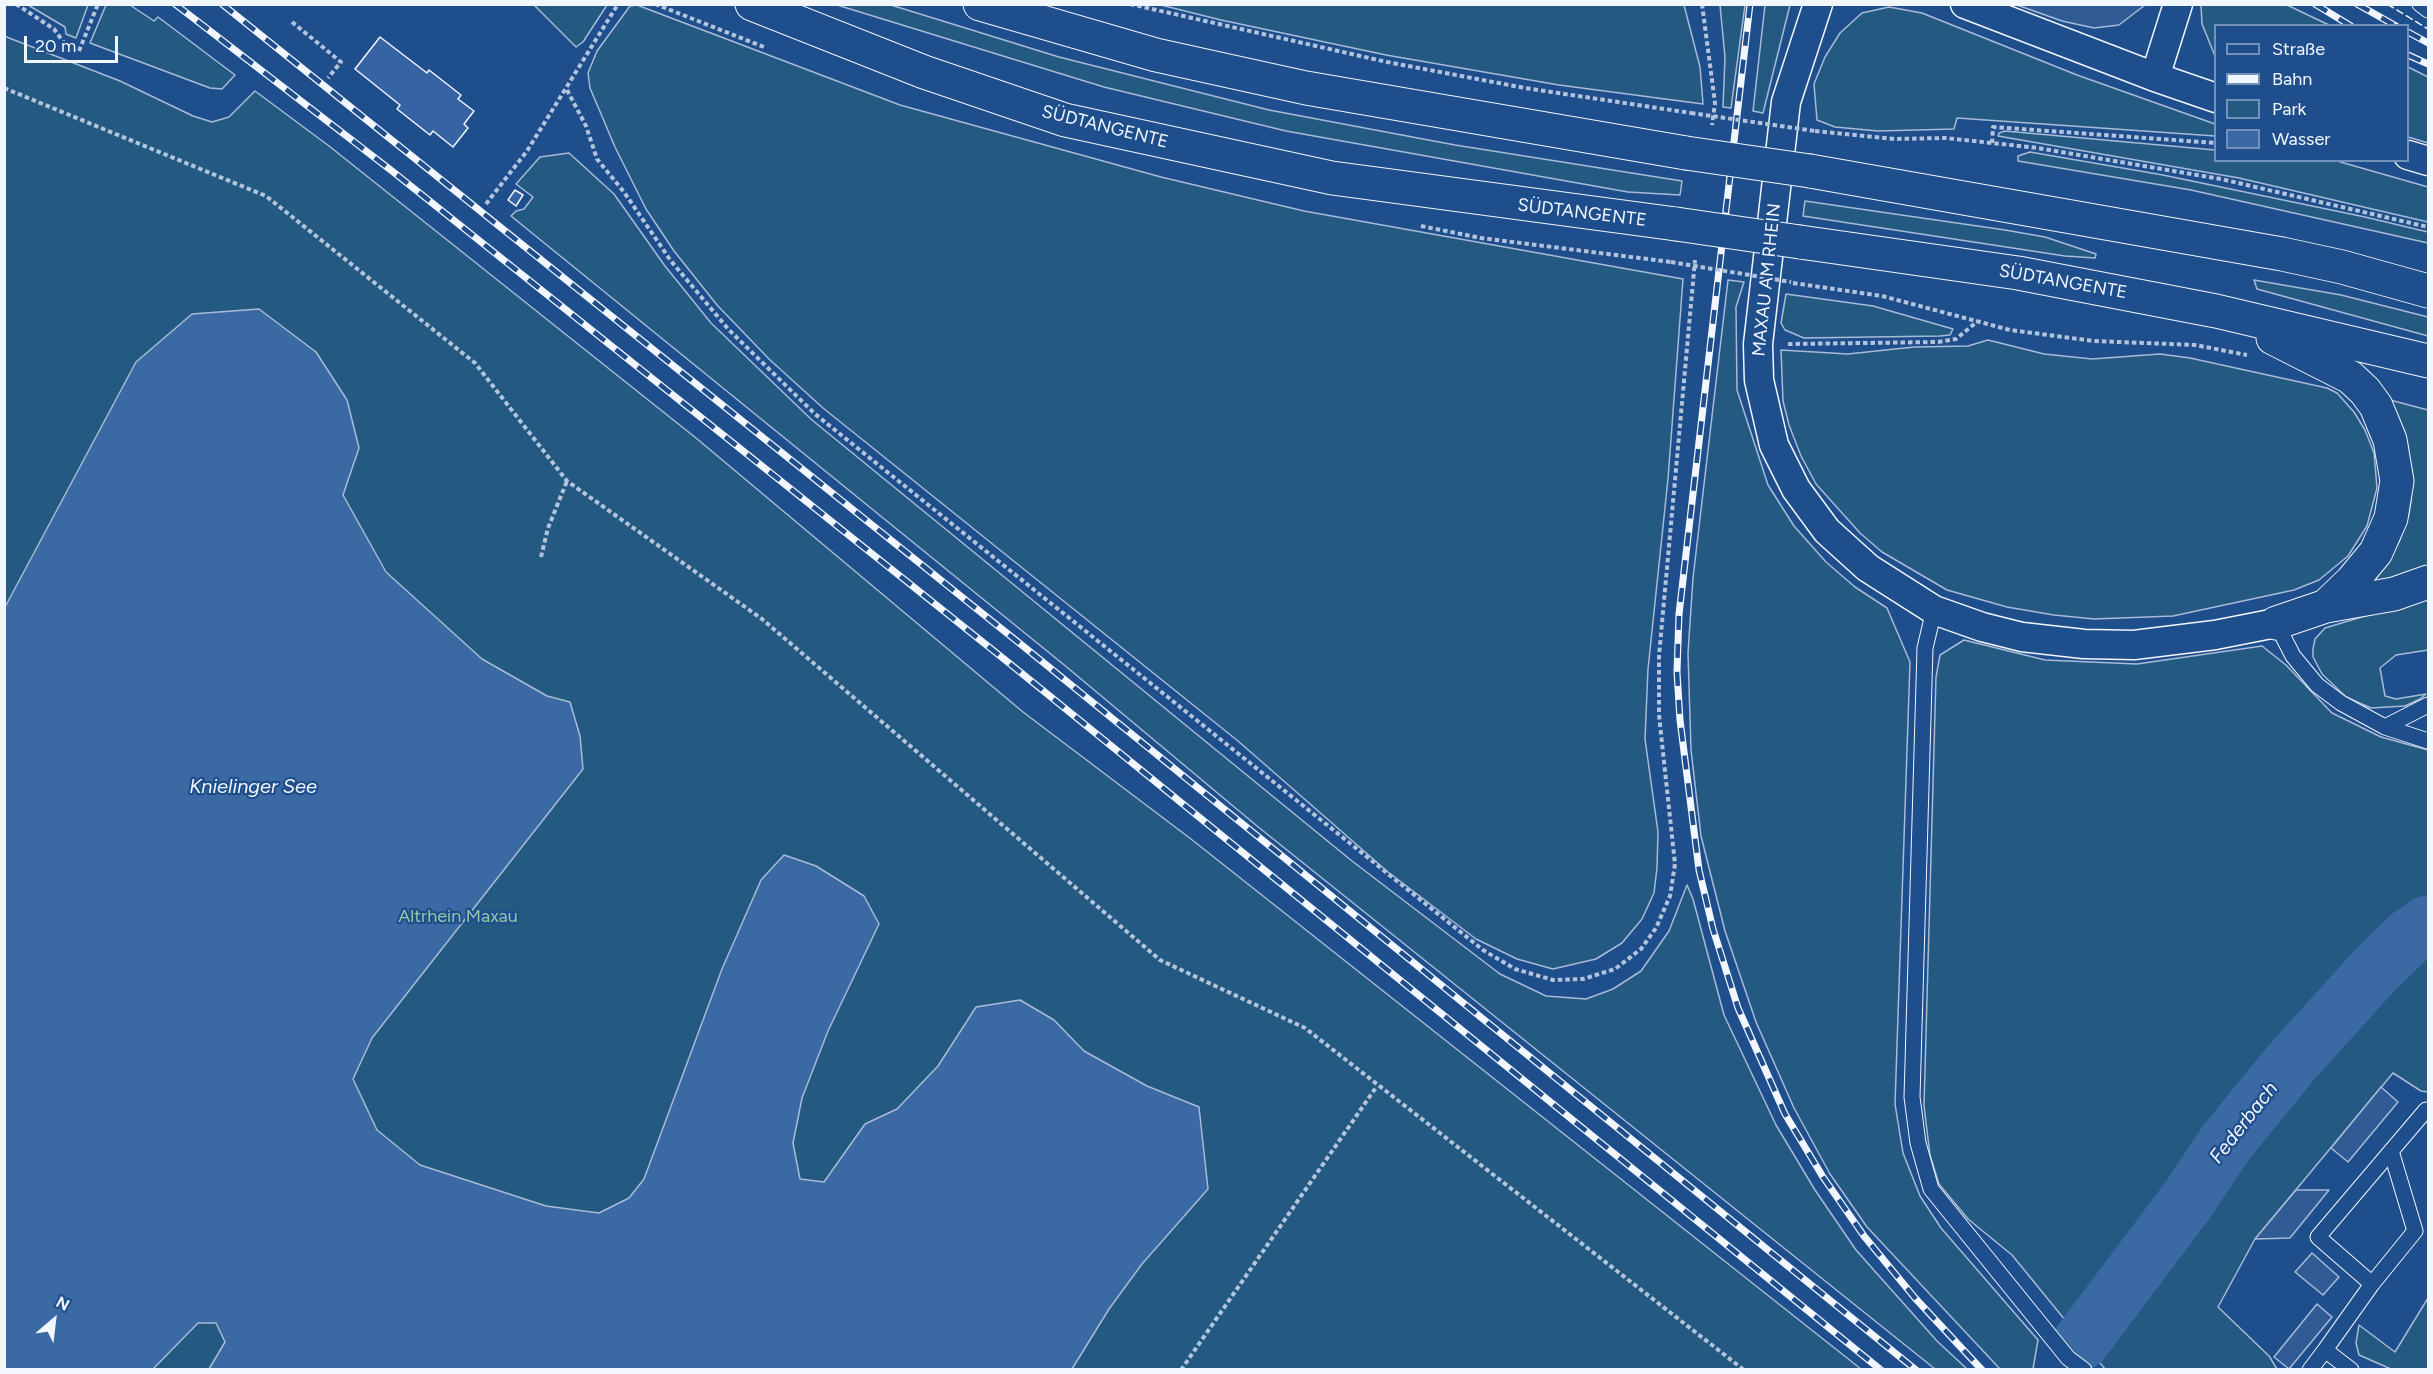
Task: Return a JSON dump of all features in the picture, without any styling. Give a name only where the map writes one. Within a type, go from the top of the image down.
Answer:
[{"type":"highway","name":"SÜDTANGENTE","points":[[752,4],[924,72],[1065,120],[1332,178],[2018,273],[2216,311],[2428,361]]},
{"type":"highway","points":[[980,4],[1156,55],[1306,88],[1686,153],[1810,171],[2282,254],[2342,267],[2428,291]]},
{"type":"highway","points":[[2216,311],[2350,377],[2376,406],[2390,440],[2397,481],[2391,518],[2376,552],[2352,581],[2326,606]]},
{"type":"highway","points":[[2276,623],[2326,606],[2394,594],[2428,582]]},
{"type":"street","name":"MAXAU AM RHEIN","points":[[1818,4],[1786,102],[1758,344],[1759,380],[1774,445],[1796,489],[1827,531],[1868,568],[1901,592],[1934,610],[1982,627],[2022,637],[2084,644],[2134,645],[2276,623]]},
{"type":"street","points":[[1965,4],[2214,97]]},
{"type":"street","points":[[2155,77],[2178,4]]},
{"type":"street","points":[[2409,155],[2428,161]]},
{"type":"lane","points":[[2420,4],[2428,10]]},
{"type":"lane","points":[[1934,610],[1924,660],[1912,1097],[1918,1143],[1931,1189],[2064,1364],[2084,1370]]},
{"type":"lane","points":[[2276,623],[2293,656],[2317,685],[2341,703],[2385,727],[2428,741]]},
{"type":"lane","points":[[2385,727],[2428,705]]},
{"type":"lane","points":[[2372,1284],[2318,1237],[2428,1110]]},
{"type":"lane","points":[[2310,1370],[2372,1284],[2415,1231],[2391,1151]]},
{"type":"lane","points":[[2325,1350],[2351,1370]]},
{"type":"path","points":[[16,4],[54,29],[67,47]]},
{"type":"path","points":[[79,51],[98,4]]},
{"type":"path","points":[[486,204],[527,151],[567,90],[618,4]]},
{"type":"path","points":[[1130,4],[1399,64],[1525,88],[1815,131],[1895,139],[1947,138],[2038,148],[2221,179],[2428,227]]},
{"type":"path","points":[[1702,4],[1715,103],[1712,126]]},
{"type":"path","points":[[292,22],[341,62],[328,78]]},
{"type":"path","points":[[4,88],[266,196],[475,363],[567,482],[762,619],[1160,960],[1305,1028],[1744,1370]]},
{"type":"path","points":[[567,90],[586,126],[597,159],[624,192],[671,261],[729,330],[816,414],[1483,950],[1515,969],[1553,980],[1583,978],[1615,969],[1641,950],[1656,928],[1670,896],[1675,864],[1659,715],[1659,656],[1695,256]]},
{"type":"path","points":[[1992,143],[1993,127],[2214,143]]},
{"type":"path","points":[[1671,262],[1882,296],[2010,330],[2083,340],[2195,345],[2251,356]]},
{"type":"path","points":[[1758,344],[1840,346],[1938,342],[1956,339],[1977,321]]},
{"type":"path","points":[[541,557],[548,528],[567,482]]},
{"type":"path","points":[[1181,1370],[1377,1086]]},
{"type":"green space","points":[[28,5],[88,5],[76,38],[66,34],[65,27]]},
{"type":"green space","points":[[106,5],[130,5],[154,21],[158,17],[235,75],[222,89],[210,88],[90,43]]},
{"type":"green space","points":[[534,5],[607,5],[583,42],[576,47]]},
{"type":"green space","points":[[637,5],[900,105],[1161,177],[1304,211],[1683,279],[1668,479],[1648,669],[1645,739],[1658,832],[1657,868],[1654,893],[1642,919],[1622,943],[1596,959],[1553,969],[1517,959],[1476,939],[1388,872],[1238,741],[823,408],[769,359],[717,305],[674,251],[646,209],[615,147],[590,88],[588,73],[597,51],[630,6]]},
{"type":"green space","points":[[837,5],[891,5],[1059,57],[1269,110],[1455,145],[1682,181],[1680,195],[1628,192],[1286,131],[1104,87]]},
{"type":"green space","points":[[1161,5],[1684,5],[1700,67],[1703,104],[1559,85],[1386,55]]},
{"type":"green space","points":[[1720,5],[1745,5],[1731,108],[1723,107],[1725,57]]},
{"type":"green space","points":[[1765,5],[1790,5],[1763,113],[1753,111]]},
{"type":"green space","points":[[2201,5],[2287,5],[2327,24],[2214,24],[2214,54],[2202,24]]},
{"type":"green space","points":[[1889,7],[1922,13],[2077,75],[2214,124],[2214,136],[1957,118],[1954,129],[1878,131],[1835,127],[1817,120],[1814,84],[1825,57],[1840,33],[1862,13]]},
{"type":"green space","name":"Altrhein Maxau","points":[[4,36],[120,81],[193,116],[212,122],[229,117],[255,91],[329,146],[696,438],[1023,712],[1191,839],[1861,1369],[5,1369]]},
{"type":"green space","points":[[2409,68],[2428,77],[2428,143],[2409,137]]},
{"type":"green space","points":[[2005,131],[2214,150],[2214,162],[2340,162],[2428,187],[2428,222],[2239,178],[1998,136],[1999,133]]},
{"type":"green space","points":[[2030,152],[2163,175],[2365,217],[2428,232],[2428,243],[2191,190],[2018,161],[2018,156]]},
{"type":"green space","points":[[569,153],[614,194],[665,266],[711,323],[812,420],[1352,861],[1500,974],[1546,996],[1586,999],[1613,989],[1641,971],[1669,931],[1687,885],[1693,899],[1724,1015],[1776,1125],[1815,1190],[1856,1250],[1937,1341],[1967,1369],[1935,1369],[1257,826],[1063,664],[511,216],[516,211],[524,209],[533,197],[516,184],[540,157]]},
{"type":"green space","points":[[1805,201],[2045,237],[2096,254],[2095,258],[2065,256],[1803,216]]},
{"type":"green space","points":[[1728,280],[1744,282],[1736,307],[1737,390],[1768,485],[1794,526],[1826,562],[1855,587],[1887,608],[1910,662],[1895,1104],[1903,1153],[1920,1196],[1941,1228],[2038,1340],[2033,1369],[2000,1369],[1867,1227],[1830,1174],[1794,1108],[1756,1022],[1725,931],[1701,836],[1691,750],[1688,653],[1693,578]]},
{"type":"green space","points":[[2254,280],[2341,295],[2428,317],[2428,336],[2257,289]]},
{"type":"green space","points":[[1786,294],[1873,306],[1953,329],[1950,335],[1940,336],[1804,338],[1785,330],[1781,323]]},
{"type":"green space","points":[[1988,340],[2044,354],[2092,359],[2160,354],[2190,358],[2327,388],[2337,393],[2354,412],[2365,430],[2374,453],[2377,488],[2367,526],[2348,556],[2319,580],[2294,590],[2173,616],[2094,619],[2054,615],[2007,607],[1947,590],[1882,552],[1860,533],[1816,484],[1801,456],[1789,425],[1783,401],[1781,350],[1848,354],[1914,347],[1968,346]]},
{"type":"green space","points":[[2390,400],[2428,410],[2428,567],[2372,585],[2399,542],[2411,501],[2412,482],[2408,445]]},
{"type":"green space","points":[[2428,597],[2428,650],[2396,655],[2380,668],[2385,696],[2396,699],[2426,694],[2420,699],[2405,706],[2371,708],[2346,697],[2322,674],[2313,657],[2313,649],[2315,639],[2325,628]]},
{"type":"green space","points":[[1964,640],[2045,660],[2137,664],[2262,646],[2286,665],[2332,713],[2381,737],[2428,750],[2428,1092],[2421,1091],[2393,1073],[2255,1239],[2218,1307],[2269,1356],[2277,1369],[2105,1369],[2012,1255],[1968,1219],[1939,1184],[1930,1155],[1924,1106],[1936,677],[1940,655]]},
{"type":"green space","points":[[2428,1298],[2428,1369],[2391,1369],[2359,1355],[2356,1343],[2359,1325],[2395,1352]]},
{"type":"shaded area","points":[[2145,4],[2119,25],[2094,28],[2062,21],[2017,5]]},
{"type":"shaded area","points":[[2381,1087],[2398,1102],[2348,1162],[2331,1148]]},
{"type":"shaded area","points":[[2296,1190],[2329,1190],[2290,1238],[2255,1239]]},
{"type":"shaded area","points":[[2312,1253],[2339,1277],[2323,1295],[2295,1272]]},
{"type":"shaded area","points":[[2317,1304],[2332,1317],[2289,1369],[2274,1357]]},
{"type":"water","name":"Knielinger See","points":[[259,309],[316,352],[347,400],[359,448],[343,495],[386,572],[482,659],[547,696],[570,702],[580,736],[583,769],[372,1038],[353,1079],[377,1130],[420,1165],[546,1206],[599,1213],[629,1198],[644,1179],[722,969],[761,880],[784,855],[816,866],[864,896],[879,924],[828,1031],[802,1098],[793,1143],[800,1179],[824,1182],[865,1124],[897,1109],[938,1066],[976,1007],[1020,1000],[1054,1020],[1084,1051],[1147,1086],[1199,1107],[1208,1189],[1142,1264],[1109,1309],[1072,1369],[209,1369],[225,1342],[216,1323],[198,1323],[153,1369],[5,1369],[5,607],[136,362],[192,314]]},
{"type":"building","points":[[380,37],[427,73],[429,70],[461,95],[458,99],[474,111],[464,124],[468,128],[453,147],[433,131],[430,135],[397,109],[400,105],[355,69]]},
{"type":"building","points":[[515,190],[523,195],[516,206],[508,200]]},
{"type":"waterway","name":"Federbach","points":[[2081,1342],[2187,1201],[2225,1144],[2290,1064],[2375,970],[2410,936],[2428,924]]},
{"type":"railway","points":[[175,4],[392,171],[1009,663],[1881,1370]]},
{"type":"railway","points":[[222,4],[1023,646],[1916,1370]]},
{"type":"railway","points":[[1750,4],[1679,614],[1677,672],[1680,720],[1699,870],[1713,929],[1738,1008],[1785,1114],[1823,1177],[1864,1236],[1915,1298],[1982,1370]]},
{"type":"railway","points":[[2315,4],[2348,24]]},
{"type":"railway","points":[[2357,4],[2392,24]]},
{"type":"railway","points":[[2409,33],[2428,43]]},
{"type":"railway","points":[[2409,55],[2428,64]]},
{"type":"fence","points":[[2387,4],[2428,29]]}]
